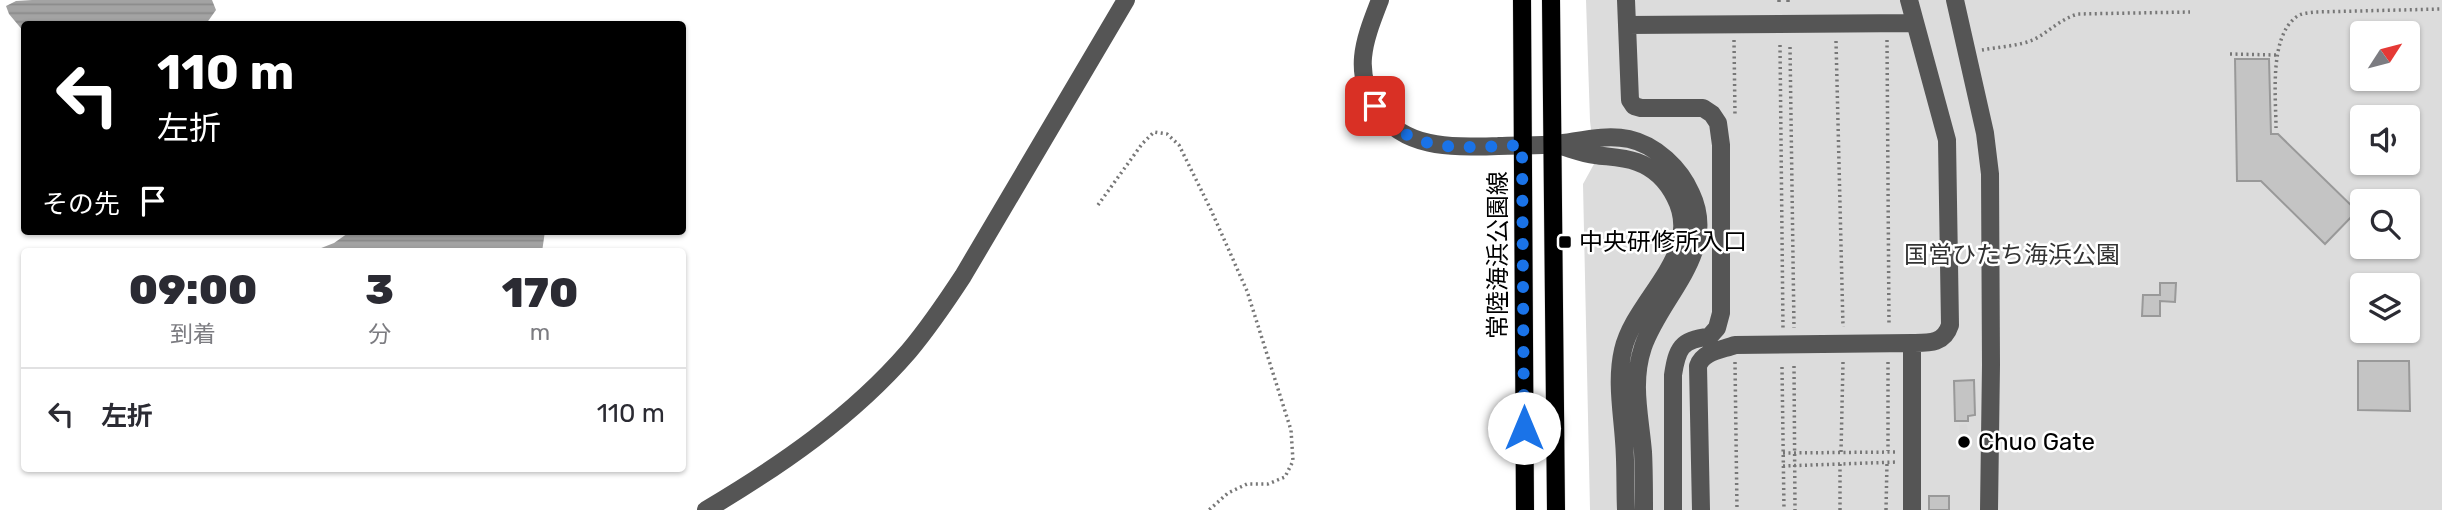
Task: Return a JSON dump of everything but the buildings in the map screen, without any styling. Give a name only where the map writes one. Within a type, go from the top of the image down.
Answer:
[{"type":"main road","name":"常陸海浜公園線","points":[[1522,0],[1525,510]]},
{"type":"main road","points":[[1551,0],[1556,510]]},
{"type":"lane","points":[[706,510],[767,473],[819,435],[865,396],[910,350],[963,276],[1126,0]]},
{"type":"lane","points":[[1380,0],[1362,55],[1362,72],[1367,91],[1375,106],[1392,126],[1407,136],[1424,143],[1453,148],[1553,144],[1613,137],[1633,140],[1651,148],[1672,164],[1684,179],[1692,195],[1699,221],[1696,249],[1688,270],[1643,347],[1637,370],[1636,398],[1643,452],[1644,510]]},
{"type":"lane","points":[[1626,0],[1630,100],[1634,106],[1703,108],[1712,114],[1718,123],[1721,145],[1721,313],[1717,328],[1698,366],[1701,510]]},
{"type":"lane","points":[[1673,510],[1673,375],[1676,355],[1684,344],[1697,338],[1708,345],[1912,343],[1935,342],[1947,335],[1950,325],[1947,140],[1909,0]]},
{"type":"lane","points":[[1955,0],[1985,132],[1990,174],[1992,365],[1989,510]]},
{"type":"lane","points":[[1627,24],[1914,23]]},
{"type":"lane","points":[[1553,144],[1594,155],[1634,160],[1658,173],[1670,186],[1678,202],[1682,229],[1677,255],[1627,335],[1620,378],[1626,510]]},
{"type":"lane","points":[[1627,335],[1643,347],[1676,355]]},
{"type":"lane","points":[[1912,343],[1912,510]]},
{"type":"path","points":[[2430,0],[2430,9]]},
{"type":"path","points":[[2276,128],[2277,55],[2285,31],[2294,18],[2302,13],[2442,9]]},
{"type":"path","points":[[1966,53],[2025,43],[2078,14],[2190,12]]},
{"type":"path","points":[[1836,23],[1843,327]]},
{"type":"path","points":[[1886,23],[1889,326]]},
{"type":"path","points":[[1780,45],[1783,329]]},
{"type":"path","points":[[1790,47],[1794,331]]},
{"type":"path","points":[[2230,54],[2277,55]]},
{"type":"path","points":[[1098,205],[1142,144],[1154,132],[1167,134],[1179,145],[1247,291],[1291,430],[1293,461],[1285,477],[1268,484],[1247,484],[1228,492],[1209,510]]},
{"type":"path","points":[[1841,452],[1843,362]]},
{"type":"path","points":[[1888,362],[1888,452]]},
{"type":"path","points":[[1794,366],[1794,510]]},
{"type":"path","points":[[1783,367],[1784,510]]},
{"type":"path","points":[[1783,453],[1904,452]]},
{"type":"path","points":[[1783,466],[1904,461]]},
{"type":"path","points":[[1886,510],[1887,462]]},
{"type":"path","points":[[1840,464],[1840,510]]},
{"type":"green space","name":"国営ひたち海浜公園","points":[[1586,0],[2442,0],[2442,510],[1590,510],[1583,184],[1594,164],[1590,121]]},
{"type":"shaded area","points":[[212,0],[216,10],[208,21],[21,21],[21,28],[6,6],[16,1]]},
{"type":"shaded area","points":[[345,235],[544,235],[543,248],[321,248]]},
{"type":"tunnel","points":[[1960,434],[1968,433]]},
{"type":"place","name":"中央研修所入口","points":[[1565,242]]},
{"type":"place","name":"Chuo Gate","points":[[1964,442]]},
{"type":"route","points":[[1375,106],[1392,126],[1424,143],[1453,148],[1522,145],[1524,428]]}]
